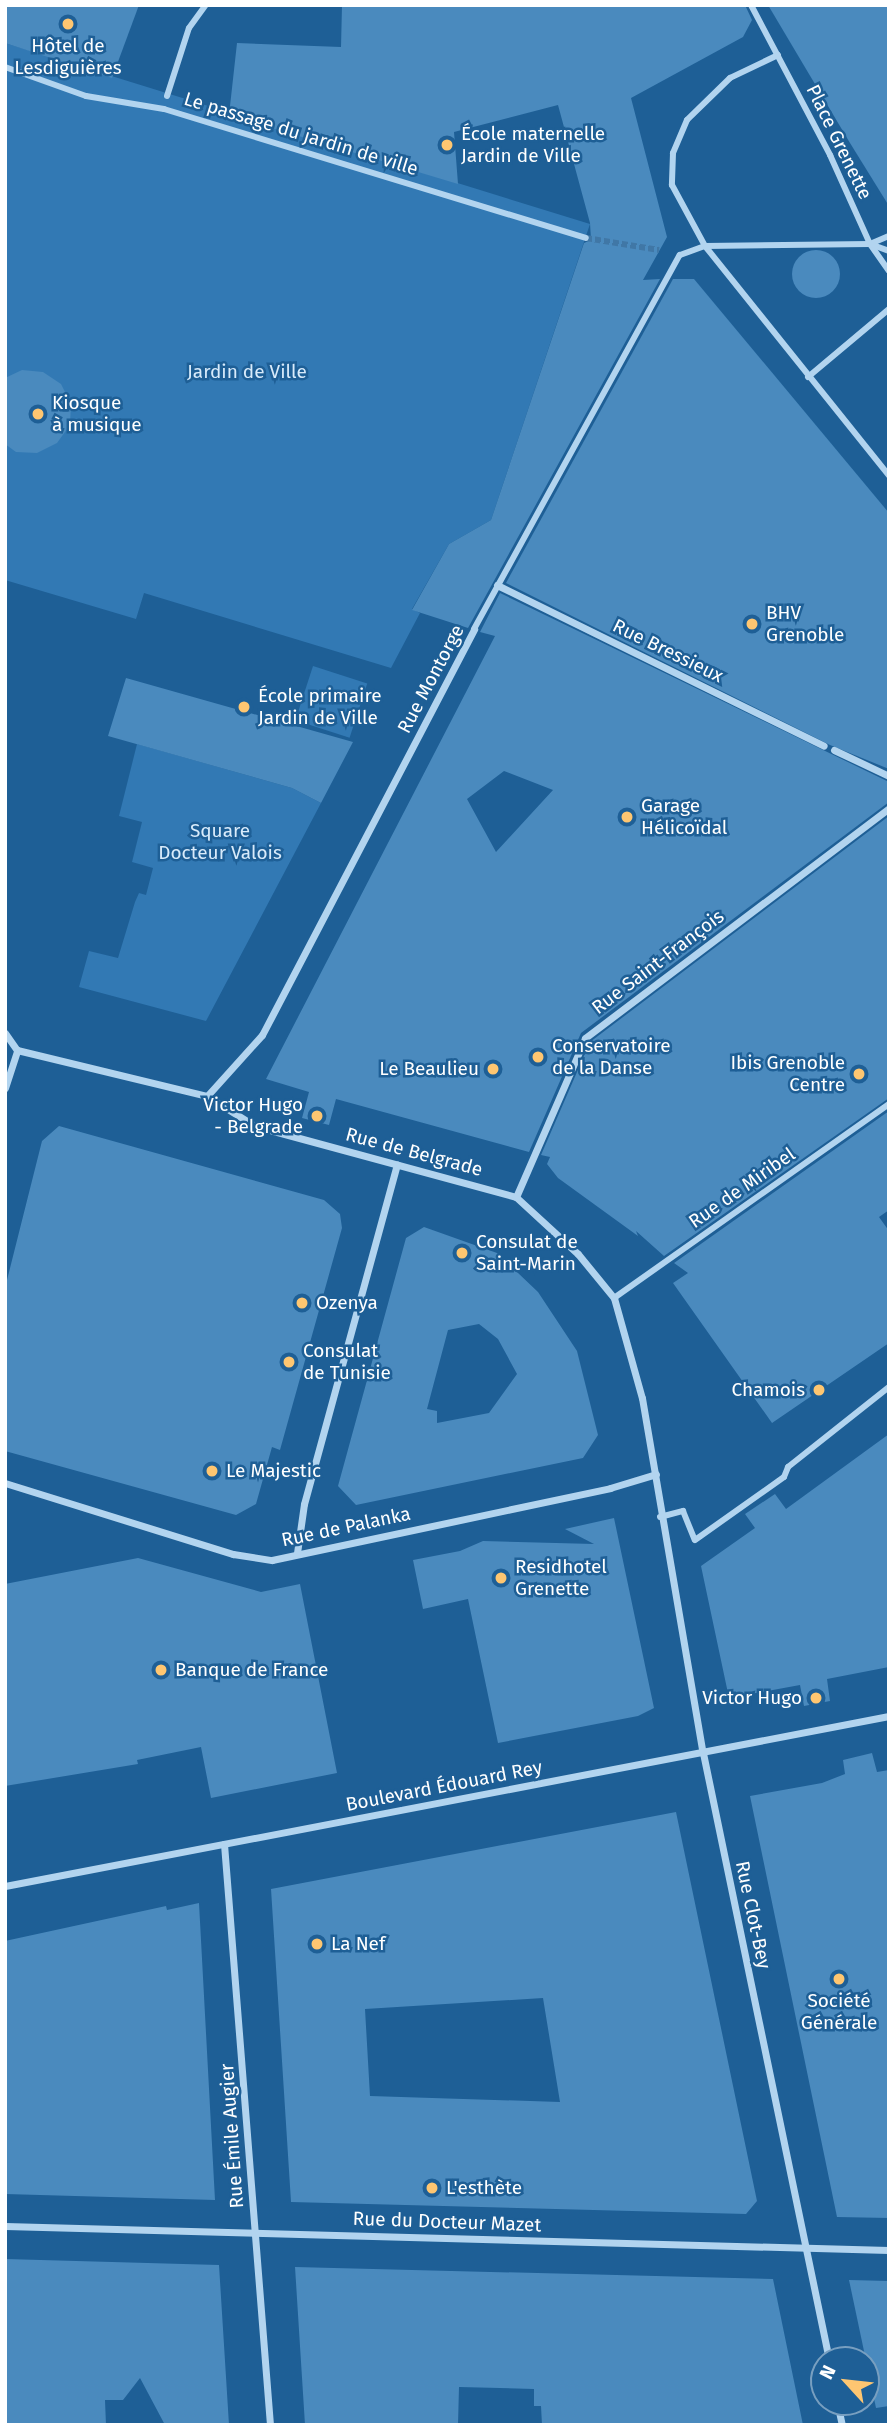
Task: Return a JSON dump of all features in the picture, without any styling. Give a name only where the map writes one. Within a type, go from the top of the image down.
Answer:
[{"type":"street","points":[[167,96],[189,27],[206,5]]},
{"type":"street","name":"Place Grenette","points":[[751,5],[870,244],[889,271]]},
{"type":"street","points":[[778,55],[730,78],[687,120],[673,153],[672,185],[705,246],[889,476]]},
{"type":"street","name":"Le passage du jardin de ville","points":[[5,67],[86,96],[164,109],[586,237]]},
{"type":"street","points":[[870,244],[889,236]]},
{"type":"street","points":[[705,246],[870,244],[889,251]]},
{"type":"street","name":"Rue Montorge","points":[[207,1096],[262,1035],[497,585],[671,267],[680,255],[705,246]]},
{"type":"street","points":[[808,377],[889,309]]},
{"type":"street","name":"Rue Bressieux","points":[[497,585],[824,746]]},
{"type":"street","points":[[834,750],[889,776]]},
{"type":"street","name":"Rue Saint-François","points":[[516,1197],[585,1038],[889,808]]},
{"type":"street","points":[[5,1033],[17,1051],[5,1088]]},
{"type":"street","name":"Rue de Belgrade","points":[[17,1051],[207,1096],[255,1126],[516,1197],[578,1254],[614,1298],[642,1398],[656,1474]]},
{"type":"street","name":"Rue de Miribel","points":[[614,1298],[889,1104]]},
{"type":"street","points":[[297,1553],[304,1504],[397,1164]]},
{"type":"street","points":[[660,1517],[683,1511],[695,1540],[784,1477],[788,1467],[889,1387]]},
{"type":"street","name":"Rue de Palanka","points":[[5,1483],[233,1554],[272,1560],[610,1488],[656,1474]]},
{"type":"street","name":"Rue Clot-Bey","points":[[656,1474],[660,1517],[704,1753],[826,2346]]},
{"type":"street","name":"Boulevard Édouard Rey","points":[[5,1886],[889,1716]]},
{"type":"street","name":"Rue Émile Augier","points":[[224,1844],[253,2232],[260,2262],[270,2425]]},
{"type":"street","name":"Rue du Docteur Mazet","points":[[5,2226],[889,2250]]},
{"type":"green space","name":"Jardin de Ville","points":[[5,43],[590,224],[491,520],[449,544],[412,609],[420,613],[391,668],[144,593],[136,619],[5,580]]},
{"type":"green space","points":[[313,666],[367,684],[350,738],[295,720]]},
{"type":"green space","name":"Square Docteur Valois","points":[[137,744],[292,788],[321,803],[206,1021],[79,987],[89,951],[118,958],[135,902],[139,893],[146,895],[153,868],[132,862],[142,822],[119,816]]},
{"type":"building","name":"Hôtel de Lesdiguières","points":[[5,5],[139,5],[112,78],[5,43]]},
{"type":"building","points":[[342,5],[745,5],[752,20],[743,37],[631,98],[667,237],[643,280],[660,279],[468,628],[412,610],[449,544],[491,520],[584,243],[591,240],[590,223],[558,105],[454,132],[458,184],[229,115],[237,43],[341,47]]},
{"type":"building","points":[[768,5],[889,5],[889,206],[850,143]]},
{"type":"building","points":[[816,250],[833,257],[840,274],[833,291],[816,298],[799,291],[792,274],[799,257]]},
{"type":"building","points":[[673,279],[694,279],[889,513],[889,769],[830,745],[506,583]]},
{"type":"building","name":"Kiosque à musique","points":[[22,370],[43,372],[61,384],[71,404],[70,425],[57,443],[37,453],[16,452],[5,444],[5,378]]},
{"type":"building","points":[[500,593],[889,782],[889,802],[581,1033],[529,1152],[336,1099],[329,1125],[302,1118],[309,1092],[266,1079],[495,636],[480,632]],"holes":[[[504,771],[553,790],[496,852],[467,799]]]},
{"type":"building","points":[[126,678],[353,742],[321,803],[292,788],[108,736]]},
{"type":"building","points":[[889,816],[889,1098],[664,1256],[636,1231],[638,1236],[558,1178],[547,1164],[550,1157],[541,1155],[590,1042]]},
{"type":"building","points":[[889,1111],[889,1210],[879,1217],[889,1231],[889,1343],[772,1423],[673,1283],[688,1273],[674,1263]]},
{"type":"building","points":[[59,1126],[324,1200],[340,1214],[342,1228],[280,1450],[272,1447],[256,1504],[236,1515],[5,1451],[5,1288],[42,1141]]},
{"type":"building","points":[[424,1227],[497,1253],[538,1292],[577,1351],[598,1435],[583,1458],[356,1505],[338,1486],[406,1238]],"holes":[[[479,1324],[498,1339],[517,1374],[489,1413],[437,1423],[437,1411],[427,1409],[448,1330]]]},
{"type":"building","points":[[889,1434],[889,1667],[827,1679],[830,1701],[804,1706],[800,1685],[729,1698],[701,1566],[755,1528],[745,1514],[775,1494],[786,1509]]},
{"type":"building","points":[[614,1518],[654,1708],[638,1716],[498,1743],[468,1599],[423,1609],[413,1560],[460,1551],[483,1541],[594,1544],[565,1529]]},
{"type":"building","name":"Banque de France","points":[[138,1558],[261,1592],[300,1584],[337,1773],[211,1798],[201,1747],[137,1760],[138,1764],[5,1786],[5,1584]]},
{"type":"building","points":[[872,1753],[877,1772],[889,1770],[889,2218],[837,2217],[750,1796],[822,1783],[845,1774],[843,1760]]},
{"type":"building","points":[[676,1812],[757,2201],[746,2214],[291,2202],[271,1889]],"holes":[[[543,1998],[560,2102],[370,2096],[365,2009]]]},
{"type":"building","points":[[199,1903],[215,2200],[5,2194],[5,1941],[166,1906],[167,1910]]},
{"type":"building","points":[[5,2259],[219,2265],[229,2425],[165,2425],[140,2378],[123,2400],[105,2400],[106,2425],[5,2425]]},
{"type":"building","points":[[295,2267],[773,2279],[803,2425],[542,2425],[541,2406],[534,2406],[534,2389],[459,2387],[458,2425],[305,2425]]},
{"type":"building","points":[[849,2280],[889,2281],[889,2406],[880,2407],[880,2346],[863,2346]]},
{"type":"tunnel","points":[[586,238],[659,250]]},
{"type":"place","name":"Hôtel de Lesdiguières","points":[[68,24]]},
{"type":"place","name":"École maternelle Jardin de Ville","points":[[447,145]]},
{"type":"place","name":"Kiosque à musique","points":[[38,414]]},
{"type":"place","name":"BHV Grenoble","points":[[752,624]]},
{"type":"place","name":"École primaire Jardin de Ville","points":[[244,707]]},
{"type":"place","name":"Garage Hélicoïdal","points":[[627,817]]},
{"type":"place","name":"Conservatoire de la Danse","points":[[538,1057]]},
{"type":"place","name":"Le Beaulieu","points":[[493,1069]]},
{"type":"place","name":"Ibis Grenoble Centre","points":[[859,1074]]},
{"type":"place","name":"Victor Hugo - Belgrade","points":[[317,1116]]},
{"type":"place","name":"Consulat de Saint-Marin","points":[[462,1253]]},
{"type":"place","name":"Ozenya","points":[[302,1303]]},
{"type":"place","name":"Consulat de Tunisie","points":[[289,1362]]},
{"type":"place","name":"Chamois","points":[[819,1390]]},
{"type":"place","name":"Le Majestic","points":[[212,1471]]},
{"type":"place","name":"Residhotel Grenette","points":[[501,1578]]},
{"type":"place","name":"Banque de France","points":[[161,1670]]},
{"type":"place","name":"Victor Hugo","points":[[816,1698]]},
{"type":"place","name":"La Nef","points":[[317,1944]]},
{"type":"place","name":"Société Générale","points":[[839,1979]]},
{"type":"place","name":"L'esthète","points":[[432,2188]]}]
